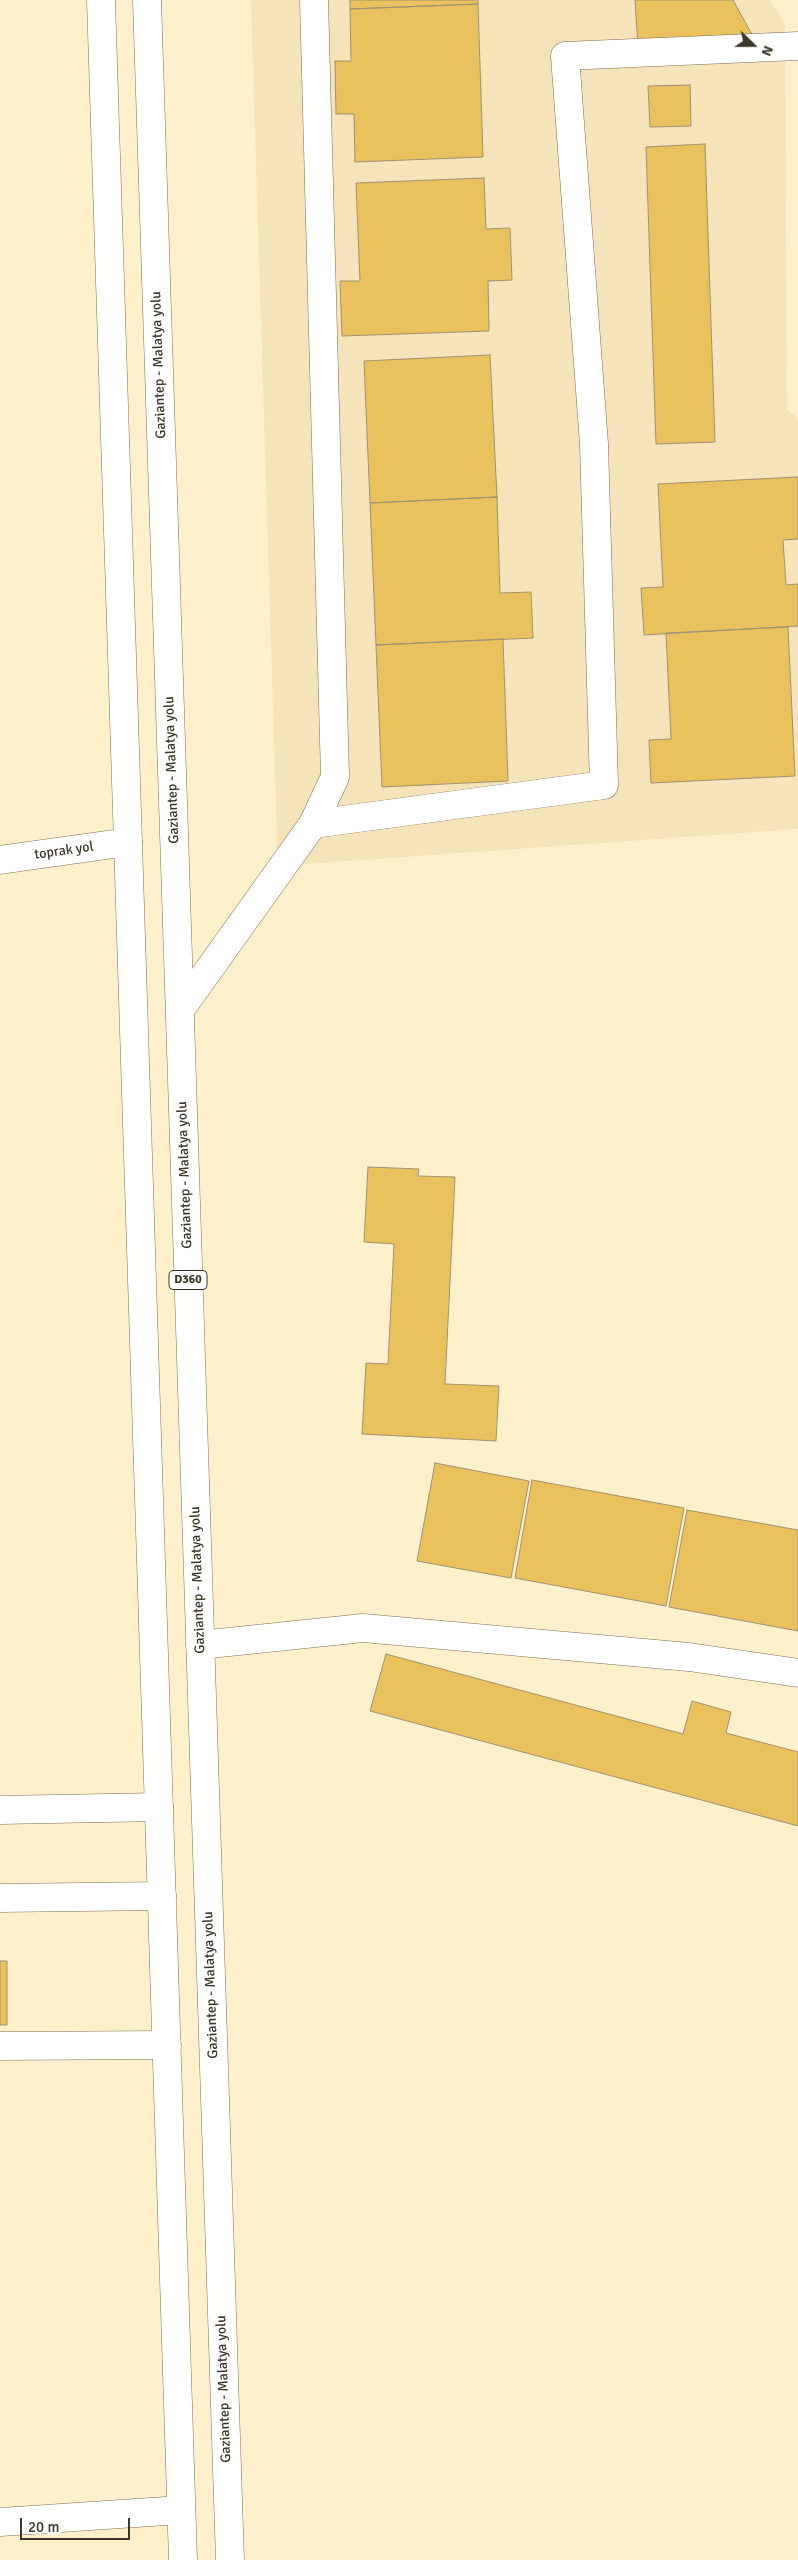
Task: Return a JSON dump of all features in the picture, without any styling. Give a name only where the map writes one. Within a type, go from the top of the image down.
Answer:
[{"type":"main road","points":[[101,0],[183,2560]]},
{"type":"main road","name":"Gaziantep - Malatya yolu","points":[[147,0],[230,2560]]},
{"type":"main road","points":[[180,1010],[313,824],[335,777],[314,0]]},
{"type":"main road","points":[[313,824],[604,785],[594,444],[565,56],[798,46]]},
{"type":"main road","name":"toprak yol","points":[[0,860],[128,842]]},
{"type":"main road","points":[[200,1645],[363,1628],[689,1656],[798,1673]]},
{"type":"main road","points":[[0,1810],[159,1807]]},
{"type":"main road","points":[[0,1898],[162,1896]]},
{"type":"main road","points":[[0,2046],[167,2045]]},
{"type":"main road","points":[[0,2522],[181,2510]]},
{"type":"shaded area","points":[[251,0],[770,0],[785,25],[787,410],[798,418],[798,829],[278,866]]},
{"type":"building","points":[[350,0],[478,0],[478,4],[350,9]]},
{"type":"building","points":[[635,0],[733,0],[755,40],[638,46]]},
{"type":"building","points":[[478,4],[483,157],[355,162],[354,114],[336,114],[335,61],[351,61],[350,9]]},
{"type":"building","points":[[690,85],[691,126],[650,127],[648,86]]},
{"type":"building","points":[[705,144],[715,442],[656,444],[646,147]]},
{"type":"building","points":[[484,178],[486,229],[510,228],[512,280],[488,281],[489,331],[342,336],[340,281],[360,281],[356,183]]},
{"type":"building","points":[[490,355],[497,497],[370,503],[364,361]]},
{"type":"building","points":[[798,477],[798,539],[783,540],[786,585],[798,584],[798,626],[644,635],[641,588],[663,587],[658,484]]},
{"type":"building","points":[[497,497],[500,593],[531,592],[533,638],[376,645],[370,503]]},
{"type":"building","points":[[788,627],[795,776],[651,783],[649,740],[671,739],[666,633]]},
{"type":"building","points":[[503,639],[508,781],[382,787],[376,645]]},
{"type":"building","points":[[368,1167],[419,1169],[418,1176],[455,1177],[445,1384],[499,1386],[496,1441],[362,1434],[366,1363],[388,1364],[394,1244],[364,1242]]},
{"type":"building","points":[[435,1463],[529,1481],[511,1578],[417,1561]]},
{"type":"building","points":[[532,1480],[684,1508],[666,1606],[515,1578]]},
{"type":"building","points":[[687,1510],[798,1530],[798,1631],[669,1607]]},
{"type":"building","points":[[386,1654],[683,1734],[692,1701],[731,1712],[726,1733],[798,1752],[798,1826],[370,1711]]},
{"type":"building","points":[[0,1961],[7,1961],[7,2025],[0,2025]]}]
